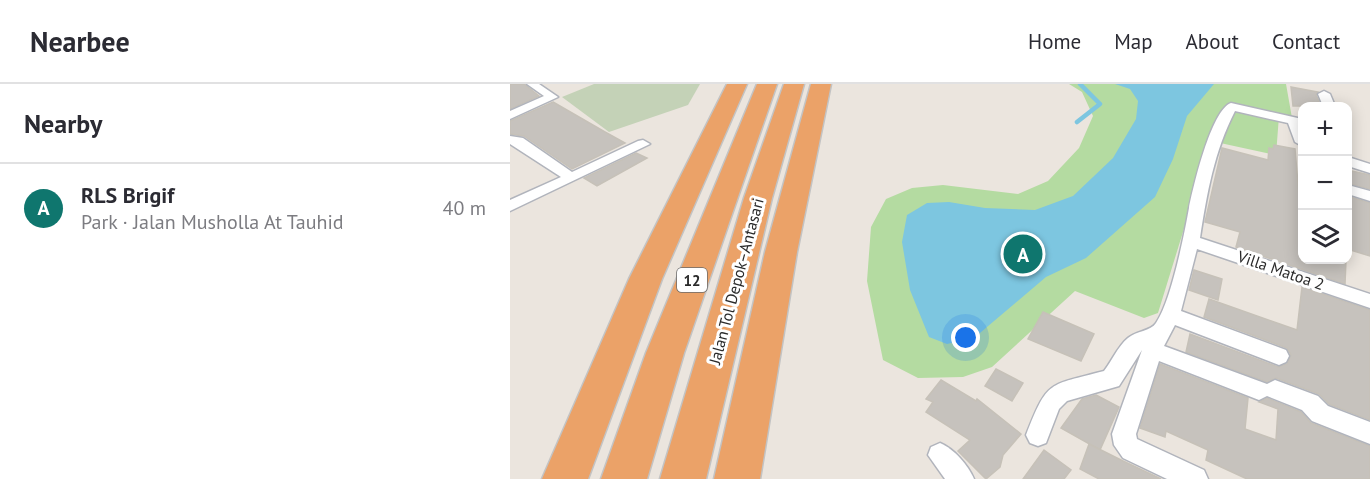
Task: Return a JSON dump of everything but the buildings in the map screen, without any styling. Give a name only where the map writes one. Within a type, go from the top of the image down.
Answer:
[{"type":"highway","points":[[565,479],[606,369],[702,153],[737,84]]},
{"type":"highway","name":"Jalan Tol Depok–Antasari","points":[[624,479],[665,353],[767,84]]},
{"type":"highway","name":"Jalan Tol Depok–Antasari","points":[[683,479],[758,198],[794,84]]},
{"type":"highway","points":[[737,479],[781,252],[821,84]]},
{"type":"street","points":[[510,115],[552,97],[532,84]]},
{"type":"street","points":[[1324,94],[1327,102]]},
{"type":"street","points":[[1195,479],[1131,450],[1124,440],[1124,434],[1161,333],[1191,241],[1203,174],[1214,139],[1231,107],[1298,122]]},
{"type":"street","points":[[510,140],[518,141],[570,177]]},
{"type":"street","points":[[510,206],[643,144]]},
{"type":"street","points":[[1352,163],[1370,169]]},
{"type":"street","points":[[1352,191],[1370,196]]},
{"type":"street","name":"Villa Matoa 2","points":[[1191,241],[1370,301]]},
{"type":"street","points":[[1161,333],[1267,390],[1310,403],[1320,414],[1370,433]]},
{"type":"street","points":[[1038,435],[1050,403],[1060,393],[1111,379],[1126,351],[1135,342],[1161,333],[1279,356]]},
{"type":"street","points":[[940,455],[961,479]]},
{"type":"green space","points":[[594,84],[700,84],[688,105],[609,132],[562,97]]},
{"type":"green space","points":[[1069,84],[1286,84],[1292,118],[1279,116],[1276,155],[1211,141],[1158,313],[1144,318],[1075,291],[992,367],[963,377],[918,378],[883,360],[867,281],[871,227],[886,199],[912,188],[943,185],[1018,194],[1048,181],[1079,148],[1093,116],[1082,92]]},
{"type":"water","points":[[1115,84],[1214,84],[1187,116],[1173,159],[1155,197],[1086,258],[1046,277],[974,338],[947,344],[929,337],[910,290],[902,242],[907,215],[927,203],[949,202],[985,208],[1035,210],[1073,196],[1113,158],[1136,119],[1138,101],[1130,89]]},
{"type":"waterway","points":[[1077,122],[1100,104],[1080,84]]},
{"type":"place","name":"RLS Brigif","points":[[1023,254]]}]
